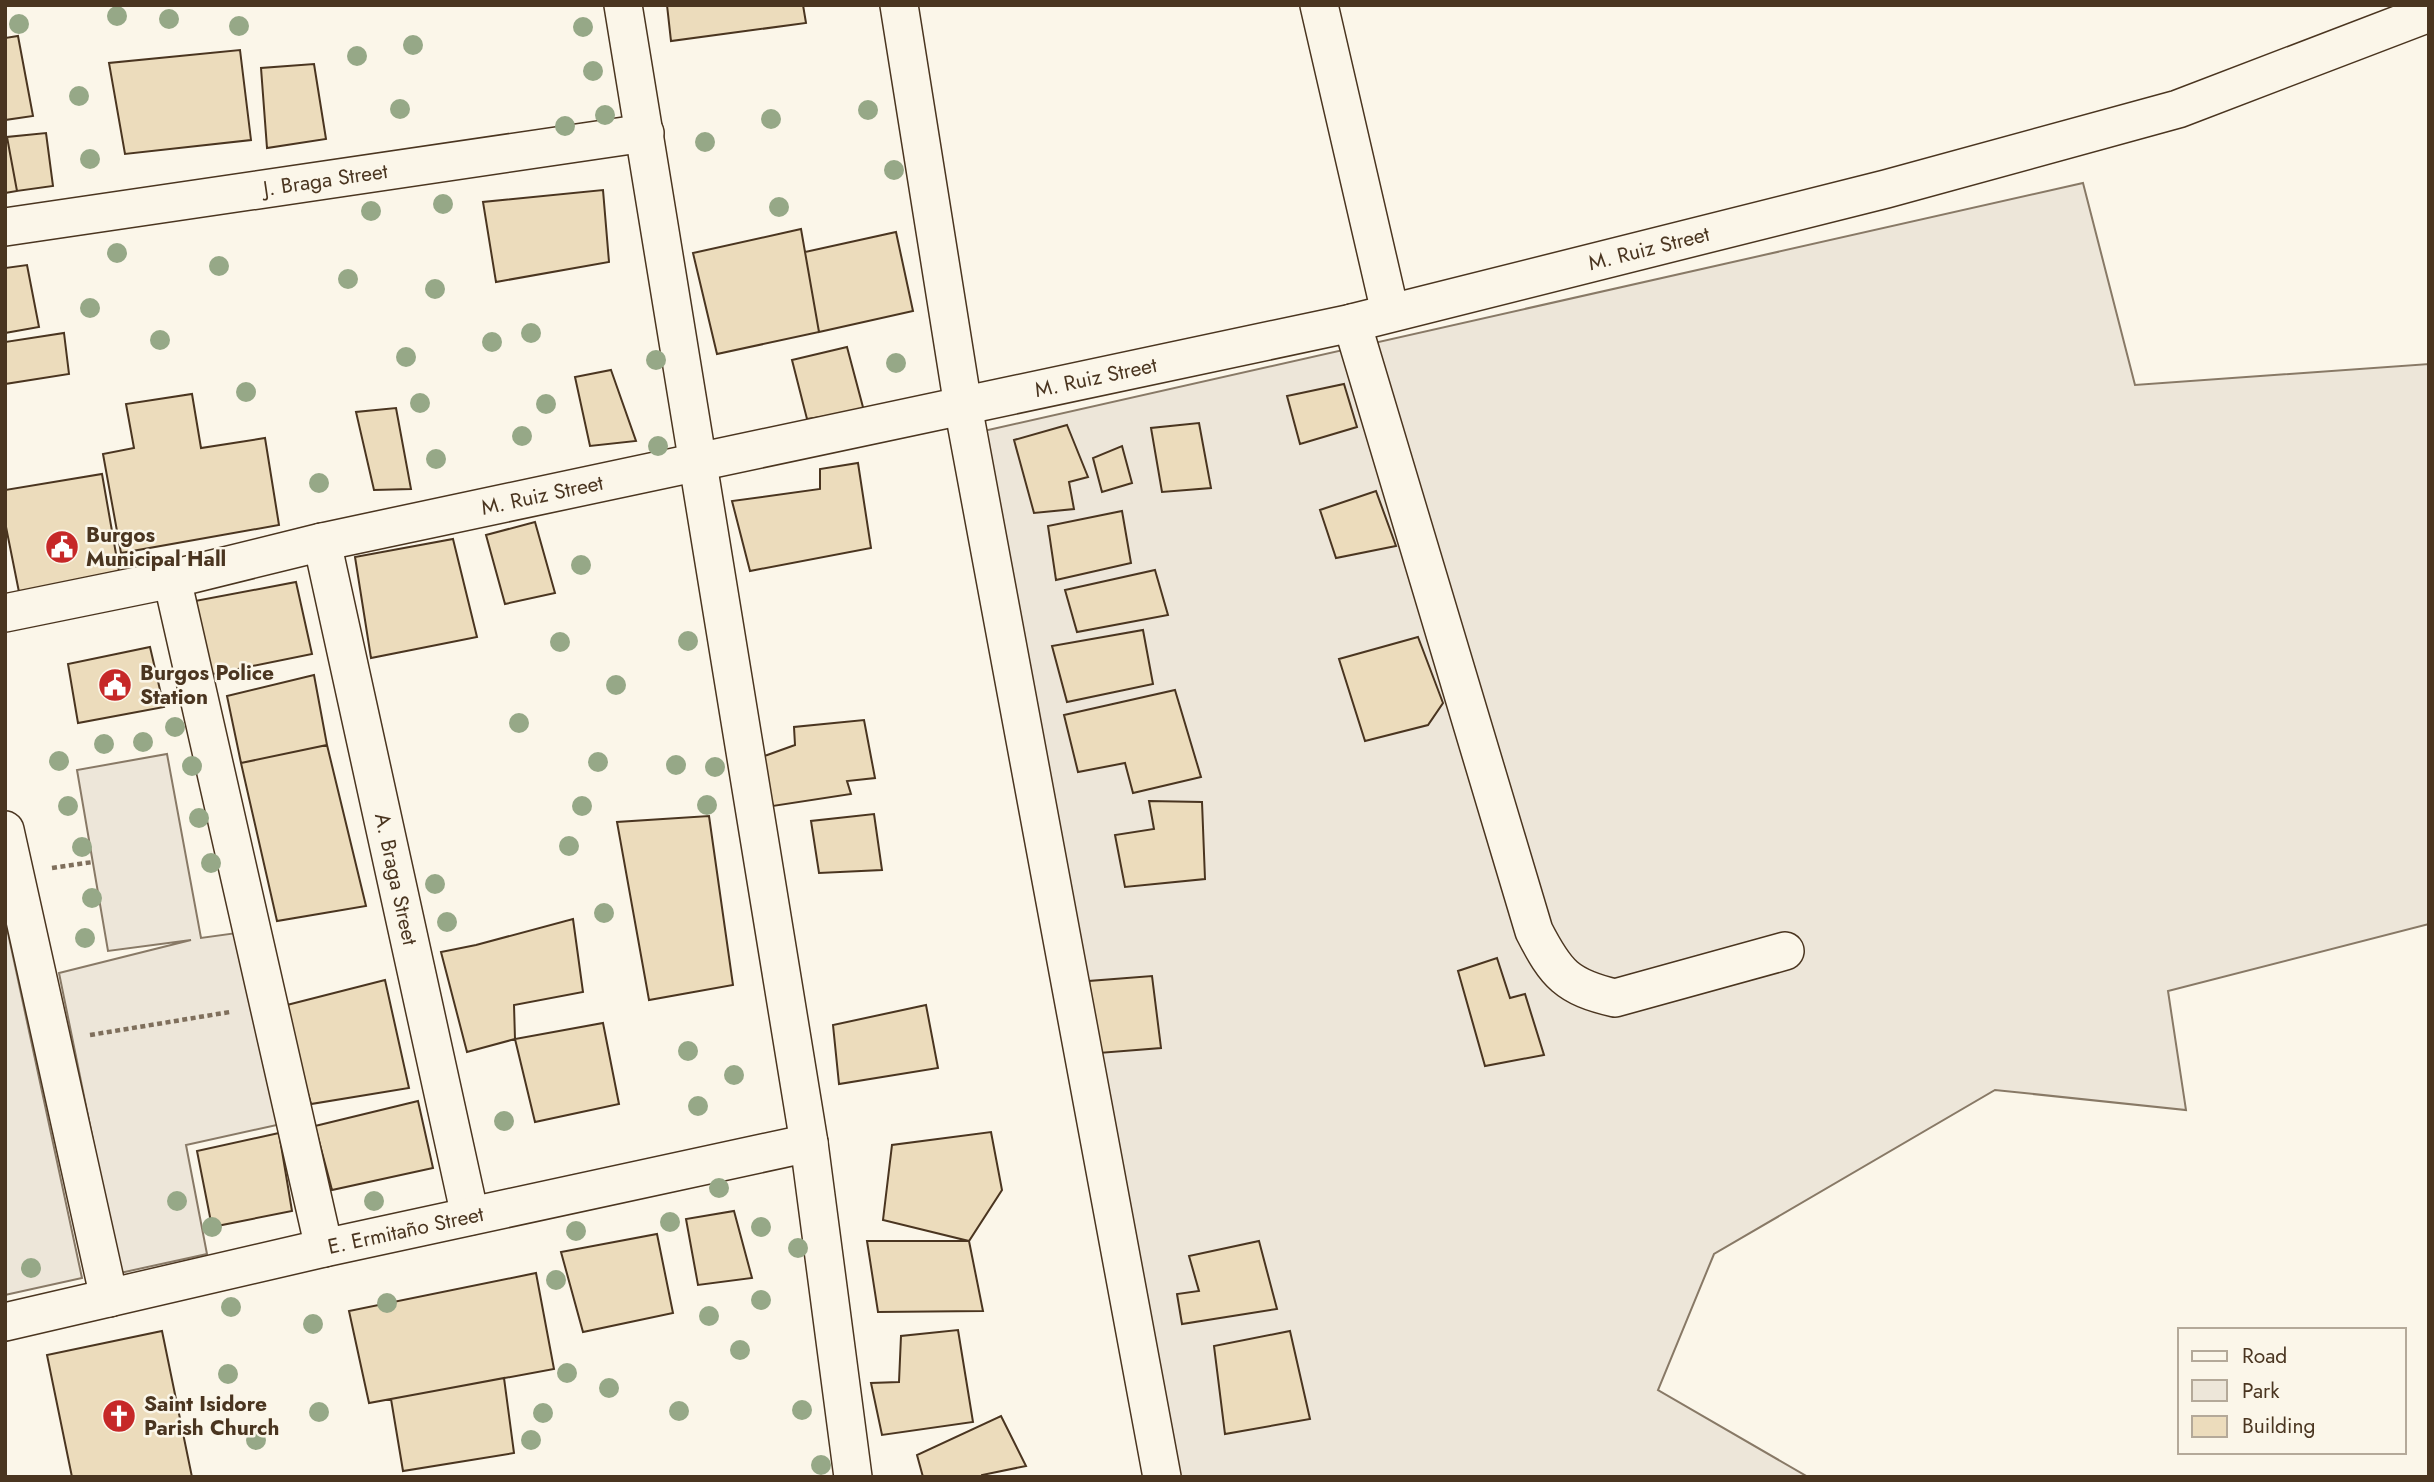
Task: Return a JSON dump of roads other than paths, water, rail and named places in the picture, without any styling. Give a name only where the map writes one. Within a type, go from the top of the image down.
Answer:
[{"type":"street","points":[[623,5],[809,1143],[853,1477]]},
{"type":"street","points":[[899,5],[963,407],[1162,1477]]},
{"type":"street","points":[[1319,5],[1390,312]]},
{"type":"street","name":"M. Ruiz Street","points":[[5,613],[172,579],[322,542],[1352,323],[1886,189],[2178,109],[2429,13]]},
{"type":"street","name":"J. Braga Street","points":[[5,228],[645,132]]},
{"type":"street","points":[[1352,323],[1534,931],[1548,958],[1567,980],[1589,992],[1615,998],[1785,951]]},
{"type":"street","name":"A. Braga Street","points":[[322,542],[470,1216]]},
{"type":"street","points":[[172,579],[324,1248]]},
{"type":"street","points":[[5,830],[108,1298]]},
{"type":"street","name":"E. Ermitaño Street","points":[[5,1322],[324,1248],[809,1143]]},
{"type":"place","name":"Burgos Municipal Hall","points":[[62,547]]},
{"type":"place","name":"Burgos Police Station","points":[[115,685]]},
{"type":"place","name":"Saint Isidore Parish Church","points":[[119,1416]]}]
